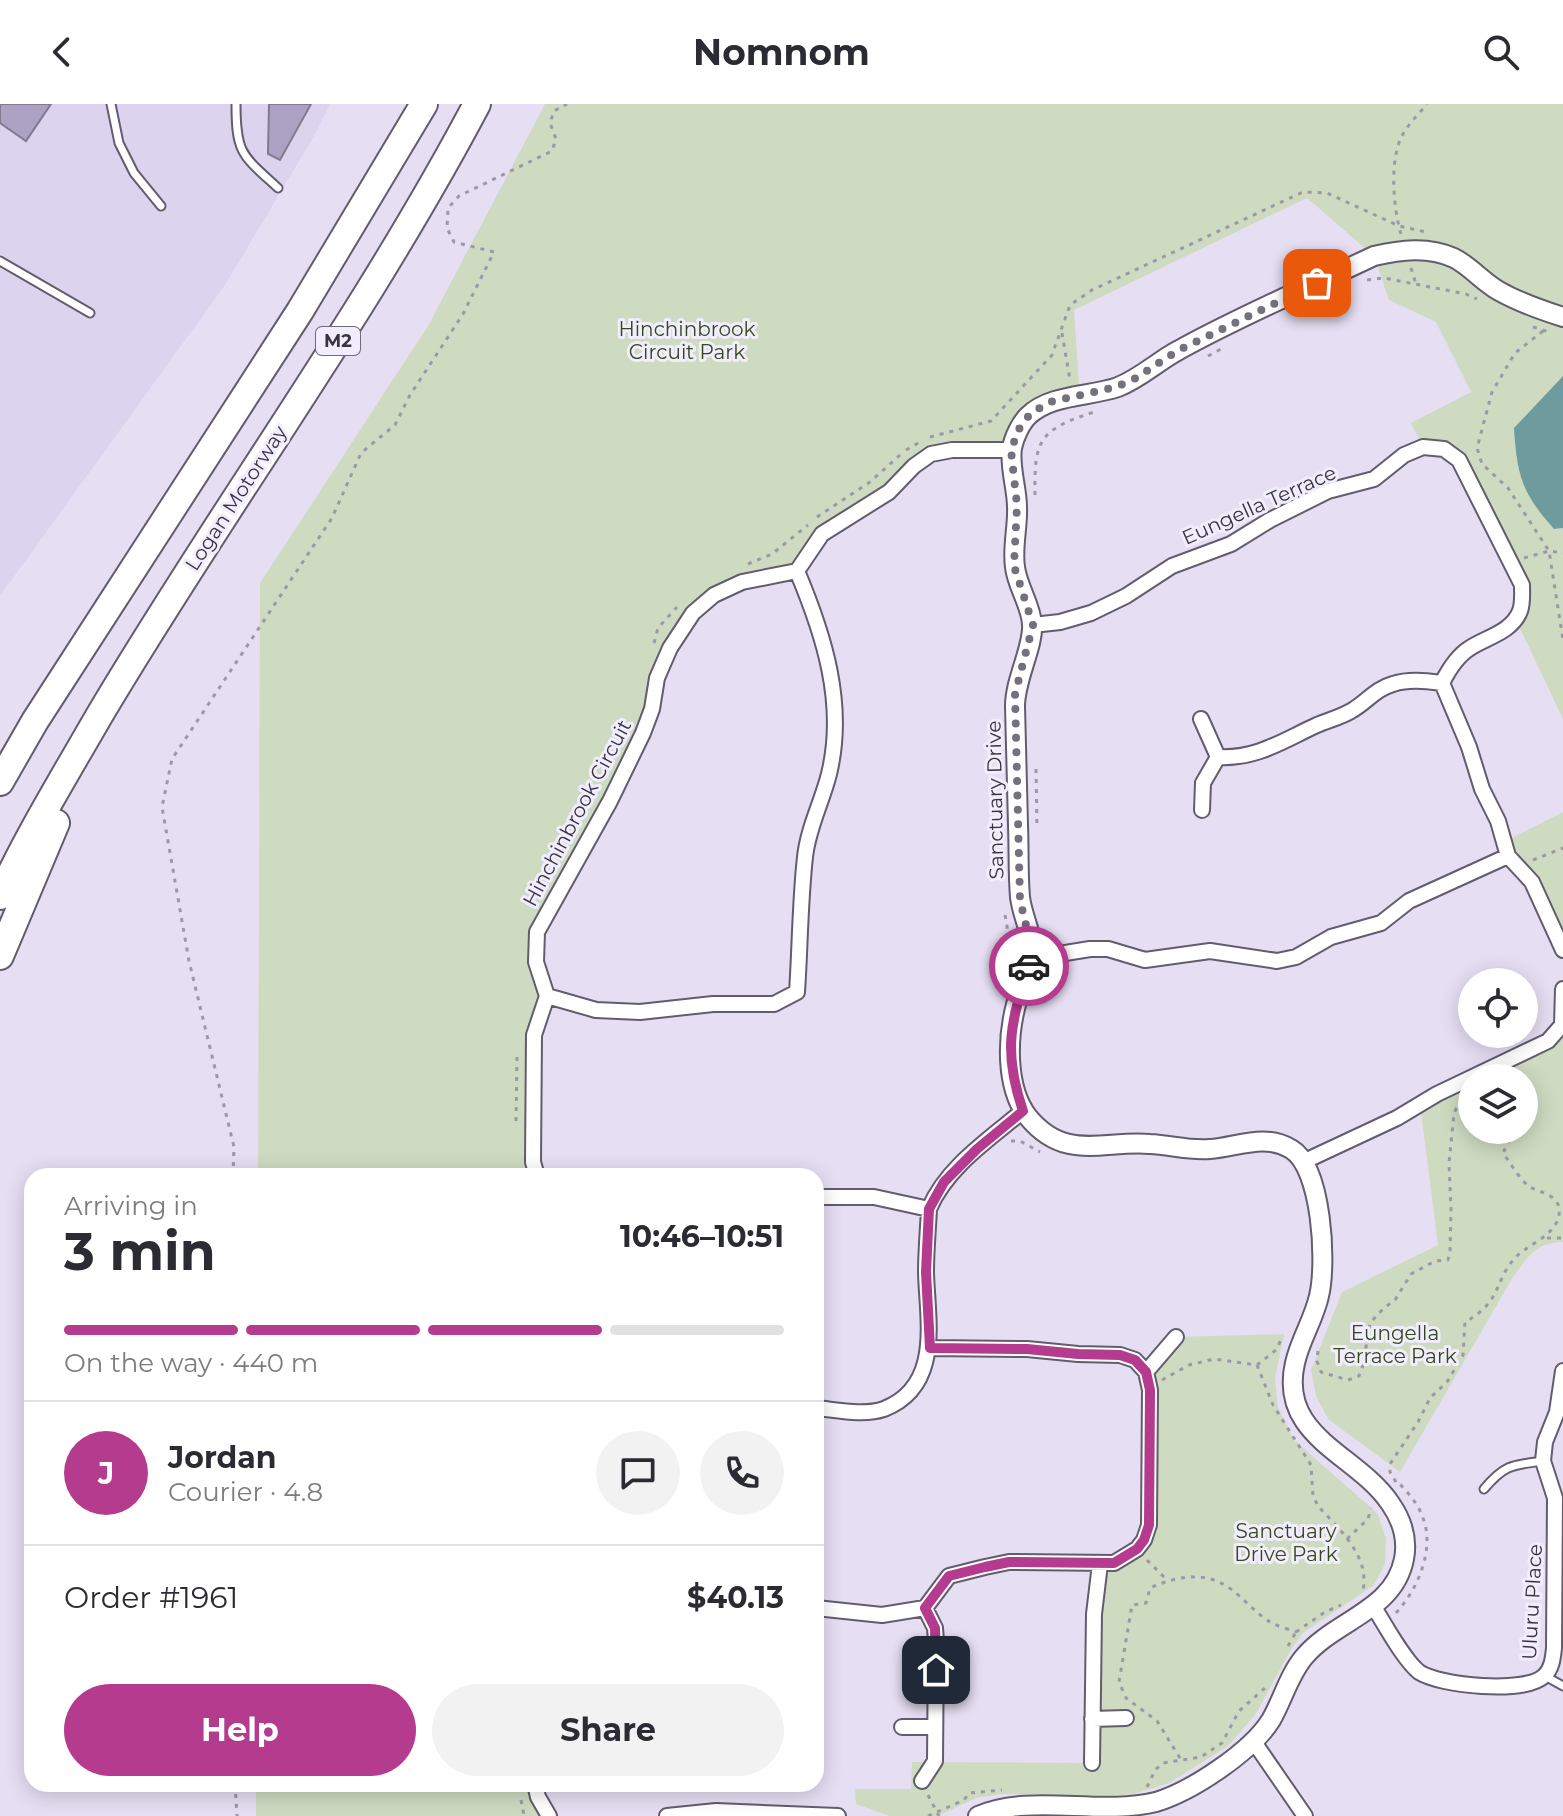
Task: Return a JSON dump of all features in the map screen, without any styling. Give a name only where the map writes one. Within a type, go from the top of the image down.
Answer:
[{"type":"highway","name":"M2","points":[[0,782],[35,721],[300,311],[424,104]]},
{"type":"highway","name":"Logan Motorway","points":[[0,896],[59,784],[127,669],[410,225],[477,104]]},
{"type":"highway","points":[[0,751],[6,742],[35,721]]},
{"type":"highway","points":[[0,956],[58,818],[59,784]]},
{"type":"street","points":[[1033,625],[1014,566],[1017,505],[1011,450],[1019,429],[1030,414],[1050,402],[1116,387],[1136,378],[1177,351],[1374,256],[1407,250],[1454,258],[1507,296],[1558,325]]},
{"type":"street","name":"Eungella Terrace","points":[[1033,625],[1060,622],[1091,613],[1126,596],[1172,566],[1231,544],[1328,491],[1374,479],[1404,455],[1423,447],[1444,449],[1459,460],[1522,585],[1521,607],[1516,620],[1500,633],[1468,649],[1450,667],[1442,683]]},
{"type":"street","points":[[535,1168],[534,1035],[547,996],[596,1010],[640,1012],[713,1004],[774,1004],[797,992],[805,857],[832,756],[833,703],[831,668],[820,626],[797,571],[822,534],[880,499],[931,454],[952,450],[1011,450]]},
{"type":"street","name":"Hinchinbrook Circuit","points":[[547,996],[536,962],[537,932],[610,801],[643,733],[652,709],[657,678],[670,648],[693,613],[714,595],[742,582],[797,571]]},
{"type":"street","name":"Sanctuary Drive","points":[[1033,625],[1015,694],[1020,900],[1033,955]]},
{"type":"street","points":[[1218,757],[1254,755],[1343,716],[1372,692],[1391,684],[1410,680],[1442,683],[1469,747],[1482,789],[1498,821],[1508,856],[1532,882],[1563,950]]},
{"type":"street","points":[[1201,719],[1218,757]]},
{"type":"street","points":[[1202,810],[1203,783],[1218,757]]},
{"type":"street","points":[[978,1816],[1007,1807],[1128,1812],[1178,1794],[1232,1760],[1254,1742],[1271,1719],[1299,1663],[1316,1644],[1368,1598],[1392,1589],[1403,1566],[1406,1542],[1401,1519],[1384,1494],[1318,1439],[1301,1418],[1293,1394],[1293,1367],[1304,1347],[1319,1299],[1323,1268],[1315,1189],[1305,1161],[1289,1147],[1262,1140],[1190,1151],[1150,1143],[1091,1148],[1065,1144],[1042,1131],[1023,1111],[1012,1079],[1010,1049],[1015,1008],[1033,955],[1108,949],[1145,960],[1210,951],[1277,961],[1296,957],[1331,937],[1381,923],[1409,901],[1508,856]]},
{"type":"street","points":[[1305,1161],[1548,1041],[1562,1025],[1563,989]]},
{"type":"street","points":[[824,1409],[864,1412],[884,1409],[905,1396],[922,1372],[930,1348],[926,1272],[929,1209],[944,1182],[1023,1111]]},
{"type":"street","points":[[824,1197],[874,1197],[929,1209]]},
{"type":"street","points":[[1146,1372],[1176,1337]]},
{"type":"street","points":[[824,1609],[882,1615],[925,1608],[949,1576],[1009,1562],[1114,1563],[1137,1549],[1144,1540],[1149,1525],[1150,1390],[1146,1372],[1135,1360],[1120,1355],[1027,1349],[930,1348]]},
{"type":"street","points":[[1543,1461],[1545,1442],[1557,1412],[1563,1371]]},
{"type":"street","name":"Uluru Place","points":[[1368,1598],[1415,1668],[1429,1678],[1449,1683],[1521,1686],[1545,1676],[1552,1664],[1554,1648],[1555,1498],[1543,1461]]},
{"type":"street","points":[[1092,1763],[1094,1614],[1100,1564]]},
{"type":"street","points":[[922,1781],[935,1761],[936,1641],[935,1628],[925,1608]]},
{"type":"street","points":[[1092,1719],[1126,1718]]},
{"type":"street","points":[[902,1727],[935,1727]]},
{"type":"street","points":[[1254,1742],[1305,1816]]},
{"type":"street","points":[[537,1792],[549,1816]]},
{"type":"street","points":[[667,1816],[716,1813],[838,1816]]},
{"type":"lane","points":[[111,104],[119,143],[134,173],[161,206]]},
{"type":"lane","points":[[236,104],[236,136],[241,150],[278,188]]},
{"type":"lane","points":[[0,261],[90,313]]},
{"type":"lane","points":[[1484,1489],[1498,1472],[1513,1465],[1543,1461]]},
{"type":"lane","points":[[1545,1676],[1563,1686]]},
{"type":"path","points":[[233,1168],[234,1147],[189,961],[162,807],[172,759],[332,518],[361,453],[395,425],[410,395],[463,314],[494,252],[454,242],[447,228],[448,208],[459,196],[552,151],[556,139],[550,123],[554,111],[567,104]]},
{"type":"path","points":[[1416,284],[1399,226],[1393,172],[1395,152],[1403,134],[1427,104]]},
{"type":"path","points":[[747,564],[772,554],[788,543],[827,508],[870,482],[913,444],[943,432],[977,427],[991,421],[1052,355],[1070,305],[1092,290],[1303,192],[1327,193],[1399,226],[1434,233]]},
{"type":"path","points":[[1365,280],[1384,278],[1416,284],[1466,294],[1486,303]]},
{"type":"path","points":[[1558,325],[1543,331],[1515,353],[1492,392],[1477,448],[1482,464],[1508,488],[1549,551],[1563,640]]},
{"type":"path","points":[[1531,326],[1543,331]]},
{"type":"path","points":[[1062,333],[1075,419]]},
{"type":"path","points":[[1205,358],[1231,344]]},
{"type":"path","points":[[1035,497],[1034,459],[1039,444],[1050,432],[1102,410]]},
{"type":"path","points":[[1511,562],[1549,551],[1563,553]]},
{"type":"path","points":[[653,644],[658,628],[683,601]]},
{"type":"path","points":[[1035,765],[1037,831]]},
{"type":"path","points":[[1521,870],[1537,857],[1563,848]]},
{"type":"path","points":[[1005,981],[1011,950],[1004,915],[1023,912]]},
{"type":"path","points":[[516,1133],[517,1052]]},
{"type":"path","points":[[1150,1390],[1189,1365],[1214,1359],[1257,1365],[1276,1350],[1304,1347],[1317,1361],[1321,1372],[1348,1380],[1359,1376],[1370,1323],[1395,1300],[1411,1274],[1435,1261],[1448,1260],[1451,1210],[1449,1163],[1454,1113],[1458,1104]]},
{"type":"path","points":[[1000,1130],[1010,1141],[1020,1141],[1050,1158]]},
{"type":"path","points":[[1390,1472],[1390,1464],[1430,1398],[1447,1382],[1463,1355],[1465,1322],[1480,1314],[1494,1299],[1519,1255],[1547,1238],[1560,1216],[1553,1196],[1527,1185],[1503,1153],[1507,1144]]},
{"type":"path","points":[[1547,1238],[1563,1238]]},
{"type":"path","points":[[1257,1365],[1273,1405],[1311,1465],[1313,1496],[1318,1506],[1361,1559],[1368,1598]]},
{"type":"path","points":[[1347,1539],[1368,1519],[1371,1508],[1397,1481],[1381,1466]]},
{"type":"path","points":[[1137,1549],[1167,1580]]},
{"type":"path","points":[[1181,1760],[1157,1721],[1126,1698],[1119,1682],[1132,1605],[1146,1603],[1150,1588],[1185,1576],[1222,1583],[1273,1623],[1296,1632]]},
{"type":"path","points":[[1283,1655],[1296,1632],[1325,1612],[1352,1600]]},
{"type":"path","points":[[1143,1791],[1155,1770],[1163,1763],[1201,1757],[1222,1743],[1239,1711],[1264,1690],[1271,1679]]},
{"type":"path","points":[[928,1816],[964,1800],[969,1793],[1006,1790]]},
{"type":"path","points":[[236,1792],[237,1816]]},
{"type":"shaded area","points":[[0,104],[330,104],[225,285],[0,596]]},
{"type":"shaded area","points":[[1563,376],[1563,528],[1554,529],[1523,483],[1514,428]]},
{"type":"green space","name":"Hinchinbrook Circuit Park","points":[[545,104],[1563,104],[1563,376],[1514,428],[1554,529],[1563,528],[1563,719],[1516,620],[1522,585],[1459,460],[1423,447],[1411,423],[1471,392],[1436,322],[1389,300],[1374,256],[1307,198],[1074,310],[1080,397],[1050,402],[1011,450],[931,454],[836,523],[797,571],[714,595],[670,648],[652,709],[537,932],[547,996],[540,1014],[537,1168],[258,1168],[260,583],[428,326]]},
{"type":"green space","points":[[1563,812],[1563,950],[1504,842]]},
{"type":"green space","name":"Eungella Terrace Park","points":[[1563,989],[1563,1242],[1539,1248],[1513,1277],[1400,1472],[1328,1419],[1316,1396],[1311,1370],[1342,1292],[1438,1245],[1420,1104],[1458,1083],[1458,1144],[1538,1144],[1538,1064],[1492,1064],[1521,1048],[1538,1048],[1538,1038],[1562,1025]]},
{"type":"green space","name":"Sanctuary Drive Park","points":[[1284,1334],[1275,1379],[1278,1407],[1293,1439],[1377,1513],[1386,1538],[1385,1564],[1374,1585],[1303,1633],[1255,1715],[1228,1746],[1169,1783],[1134,1794],[1001,1794],[976,1798],[938,1816],[889,1816],[856,1804],[855,1789],[911,1789],[912,1762],[1091,1763],[1100,1564],[1144,1540],[1146,1372],[1176,1337]]},
{"type":"green space","points":[[256,1792],[538,1792],[549,1816],[256,1816]]},
{"type":"building","points":[[0,104],[51,104],[26,141],[0,123]]},
{"type":"building","points":[[269,104],[311,104],[280,160],[268,154]]},
{"type":"way so far","points":[[1029,966],[1033,955],[1020,900],[1015,694],[1033,625],[1014,566],[1017,505],[1011,450],[1019,429],[1030,414],[1050,402],[1116,387],[1136,378],[1177,351],[1317,283]]},
{"type":"route","points":[[936,1670],[935,1628],[925,1608],[949,1576],[1009,1562],[1114,1563],[1137,1549],[1149,1525],[1150,1390],[1146,1372],[1135,1360],[1120,1355],[1027,1349],[930,1348],[926,1272],[929,1209],[944,1182],[977,1149],[1023,1111],[1012,1079],[1010,1049],[1015,1008],[1029,966]]}]
